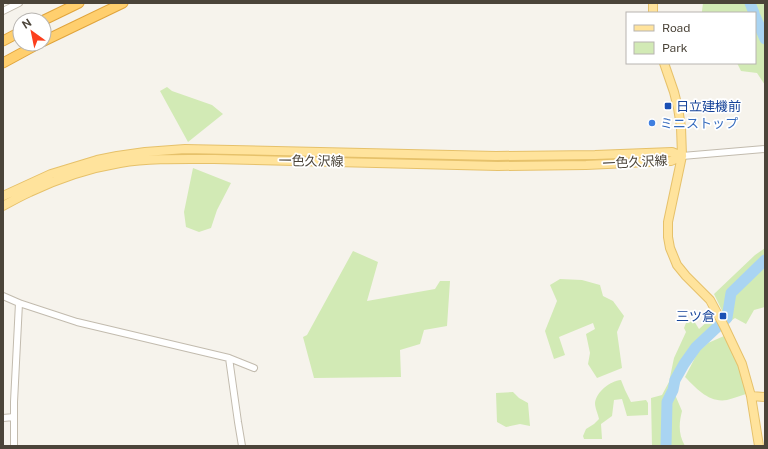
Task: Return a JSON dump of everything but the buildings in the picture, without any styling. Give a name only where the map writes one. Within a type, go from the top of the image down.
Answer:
[{"type":"highway","points":[[52,16],[79,3]]},
{"type":"highway","points":[[52,37],[123,3]]},
{"type":"highway","points":[[3,62],[22,52]]},
{"type":"main road","points":[[664,64],[678,108],[681,128],[682,156],[668,222],[670,248],[677,265],[710,300],[720,317],[742,364],[751,396],[758,446]]},
{"type":"main road","name":"一色久沢線","points":[[3,196],[51,174],[97,160],[145,152],[185,149],[496,156],[595,155],[672,152],[682,156]]},
{"type":"main road","name":"一色久沢線","points":[[3,206],[30,191],[78,174],[120,163],[145,161],[214,159],[498,166],[586,165],[670,161],[682,156]]},
{"type":"main road","points":[[751,396],[765,397]]},
{"type":"street","points":[[3,11],[19,3]]},
{"type":"street","points":[[682,156],[765,149]]},
{"type":"street","points":[[3,296],[19,303],[77,322],[229,358],[254,368]]},
{"type":"street","points":[[14,446],[14,394],[19,303]]},
{"type":"street","points":[[229,358],[242,446]]},
{"type":"street","points":[[3,418],[14,417]]},
{"type":"green space","points":[[703,3],[765,3],[765,85],[757,73],[741,71],[738,64],[756,64],[756,12],[702,12]]},
{"type":"green space","points":[[167,87],[172,91],[212,105],[223,114],[188,142],[160,91]]},
{"type":"green space","points":[[193,168],[231,183],[217,210],[211,228],[199,232],[186,227],[184,212]]},
{"type":"green space","points":[[765,248],[765,307],[754,310],[746,324],[735,318],[728,323],[714,294],[755,255]]},
{"type":"green space","points":[[353,251],[378,262],[367,301],[435,289],[440,281],[450,281],[447,326],[424,330],[420,344],[400,350],[401,377],[314,378],[303,337],[307,335]]},
{"type":"green space","points":[[560,279],[582,280],[600,285],[603,296],[613,301],[624,316],[617,332],[622,368],[597,378],[588,364],[590,353],[586,334],[595,329],[593,323],[559,337],[565,355],[554,359],[545,331],[557,301],[550,285]]},
{"type":"green space","points":[[709,320],[719,331],[695,345],[673,390],[682,411],[680,428],[681,437],[685,446],[652,446],[651,398],[662,395],[669,382],[674,358],[686,332],[684,328],[686,323],[694,321],[699,329]]},
{"type":"green space","points":[[724,336],[735,357],[742,376],[746,394],[727,400],[721,400],[704,394],[685,377],[698,352],[708,343]]},
{"type":"green space","points":[[621,380],[631,402],[646,400],[648,403],[648,415],[627,416],[622,399],[614,400],[612,416],[601,424],[602,439],[584,439],[583,436],[586,429],[599,419],[595,407],[598,395],[612,382]]},
{"type":"green space","points":[[513,392],[519,398],[528,403],[530,426],[520,424],[506,427],[497,422],[496,393]]},
{"type":"waterway","points":[[750,3],[754,12]]},
{"type":"waterway","points":[[756,18],[765,39]]},
{"type":"waterway","points":[[666,446],[667,402],[673,390],[675,380],[696,347],[727,318],[731,293],[765,260]]},
{"type":"place","name":"日立建機前","points":[[668,106]]},
{"type":"place","name":"ミニストップ","points":[[652,123]]},
{"type":"place","name":"三ツ倉","points":[[723,316]]}]
